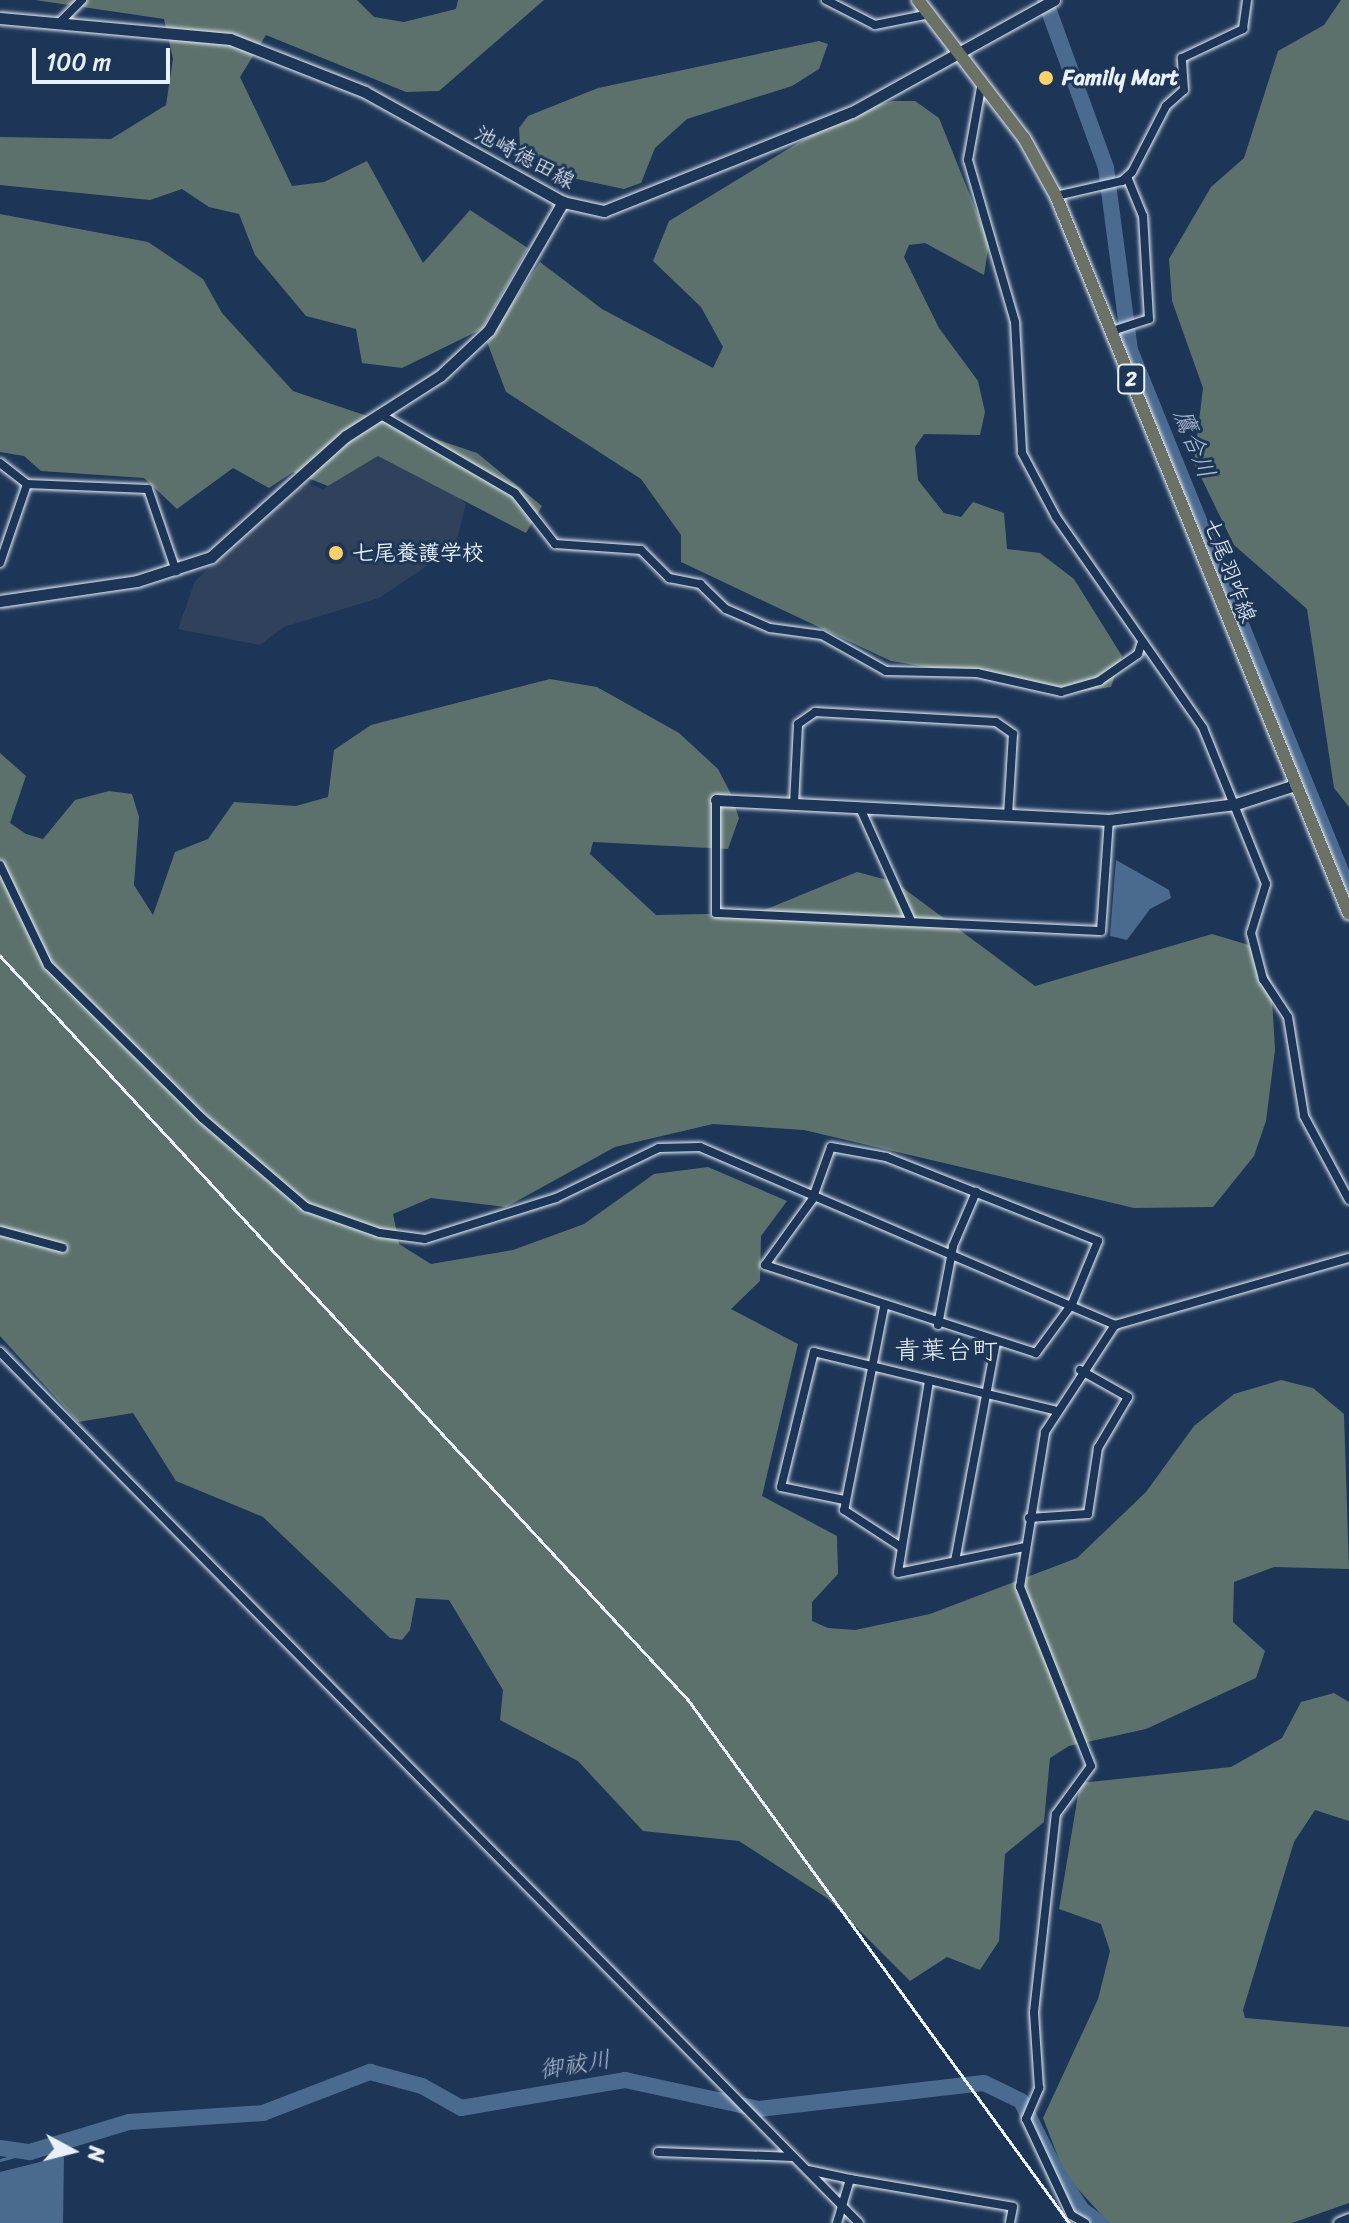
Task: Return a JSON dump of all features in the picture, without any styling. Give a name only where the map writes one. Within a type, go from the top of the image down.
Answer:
[{"type":"main road","name":"七尾羽咋線","points":[[918,0],[982,81],[1056,196],[1349,914]]},
{"type":"street","points":[[61,21],[82,0]]},
{"type":"street","points":[[826,0],[875,25],[930,14]]},
{"type":"street","name":"池崎徳田線","points":[[0,18],[61,21],[230,39],[365,92],[563,202],[586,210],[624,208],[852,112],[959,49],[1054,0]]},
{"type":"street","points":[[1056,196],[1112,184],[1127,177],[1166,106],[1184,90],[1182,58],[1243,29],[1247,0]]},
{"type":"street","points":[[982,81],[968,160],[1015,322],[1022,453],[1056,517],[1203,728],[1236,804],[1266,888],[1251,933],[1263,979],[1288,1017],[1304,1116],[1349,1200]]},
{"type":"street","points":[[1112,331],[1149,319],[1143,216],[1127,177]]},
{"type":"street","points":[[0,601],[176,573],[211,557],[346,436],[440,376],[489,330],[563,202]]},
{"type":"street","points":[[381,415],[515,493],[555,544],[641,550],[669,578],[700,584],[726,609],[770,628],[822,635],[886,671],[977,673],[1061,692],[1099,681],[1138,654],[1142,642]]},
{"type":"street","points":[[0,463],[27,484],[148,489],[176,573]]},
{"type":"street","points":[[0,563],[27,484]]},
{"type":"street","points":[[794,804],[798,724],[815,712],[996,722],[1013,734],[1008,815]]},
{"type":"street","points":[[1109,820],[1101,931],[716,913],[716,800],[1109,820],[1236,804],[1295,785]]},
{"type":"street","points":[[860,808],[911,921]]},
{"type":"street","points":[[0,865],[48,965],[202,1118],[306,1207],[380,1233],[425,1239],[535,1206],[624,1160],[678,1144],[700,1147],[812,1200],[1072,1304],[1115,1325]]},
{"type":"street","points":[[831,1147],[886,1157],[1098,1241],[1072,1304],[1036,1353],[938,1325],[765,1265],[812,1200],[831,1147]]},
{"type":"street","points":[[938,1325],[951,1256],[976,1192]]},
{"type":"street","points":[[0,1231],[63,1248]]},
{"type":"street","points":[[1085,2223],[1071,2215],[1054,2183],[1028,2108],[1039,2088],[1034,2012],[1056,1814],[1091,1766],[1020,1587],[1029,1518],[1054,1410],[1115,1325],[1349,1258]]},
{"type":"street","points":[[884,1307],[844,1500],[847,1515],[901,1547]]},
{"type":"street","points":[[955,1561],[996,1341]]},
{"type":"street","points":[[0,1352],[859,2223]]},
{"type":"street","points":[[844,1500],[781,1487],[814,1352],[985,1396],[1054,1410]]},
{"type":"street","points":[[1029,1518],[1088,1514],[1098,1448],[1128,1397],[1080,1370]]},
{"type":"street","points":[[929,1381],[898,1573],[1025,1547]]},
{"type":"street","points":[[658,2152],[793,2157]]},
{"type":"street","points":[[806,2170],[1013,2207],[1010,2223]]},
{"type":"street","points":[[837,2223],[850,2179]]},
{"type":"street","points":[[1339,2223],[1349,2219]]},
{"type":"shaded area","name":"七尾養護学校","points":[[378,456],[437,476],[466,504],[455,547],[379,598],[284,627],[260,645],[178,629],[195,581],[305,482],[323,489]]},
{"type":"shaded area","points":[[1116,860],[1169,890],[1171,898],[1150,909],[1127,940],[1110,936]]},
{"type":"shaded area","points":[[64,2156],[63,2223],[0,2223],[0,2172]]},
{"type":"green space","points":[[35,0],[357,0],[374,17],[404,22],[456,9],[458,0],[544,0],[439,91],[406,92],[266,35],[240,77],[292,186],[324,182],[367,161],[423,263],[470,210],[528,248],[482,329],[402,368],[362,363],[356,329],[306,316],[255,255],[239,214],[209,207],[182,189],[150,200],[0,185],[0,137],[111,139],[166,105],[173,59],[164,19]]},
{"type":"green space","points":[[1341,0],[1349,0],[1349,807],[1334,788],[1307,609],[1234,545],[1194,463],[1203,388],[1172,301],[1169,259],[1211,187],[1244,158],[1278,51],[1324,25]]},
{"type":"green space","points":[[819,41],[828,44],[819,69],[792,86],[687,119],[655,148],[641,183],[624,189],[572,178],[520,146],[519,128],[528,116],[598,88]]},
{"type":"green space","points":[[893,101],[915,101],[939,118],[989,243],[984,275],[925,243],[909,245],[904,257],[939,328],[978,381],[985,412],[980,435],[924,434],[915,447],[918,480],[944,513],[961,517],[973,502],[1004,513],[1007,549],[1040,553],[1074,579],[1122,656],[1111,687],[1076,692],[891,661],[681,562],[681,535],[641,479],[506,392],[487,342],[540,262],[602,309],[713,368],[723,347],[701,307],[653,261],[669,221],[846,114]]},
{"type":"green space","points":[[0,214],[148,242],[203,279],[222,313],[293,391],[477,453],[542,506],[526,533],[378,456],[328,486],[293,472],[269,488],[233,468],[177,509],[144,478],[41,471],[24,456],[0,452]]},
{"type":"green space","points":[[550,679],[597,687],[679,733],[718,769],[730,792],[739,818],[728,849],[593,842],[590,854],[656,915],[757,913],[857,872],[895,882],[1035,986],[1212,934],[1249,945],[1271,980],[1275,1050],[1266,1121],[1254,1156],[1213,1207],[1134,1208],[804,1130],[713,1124],[615,1147],[506,1207],[431,1198],[393,1214],[399,1244],[431,1264],[513,1250],[584,1224],[654,1174],[708,1167],[787,1201],[761,1236],[760,1281],[731,1309],[798,1344],[762,1496],[837,1536],[838,1574],[812,1602],[812,1621],[828,1628],[855,1630],[930,1614],[1077,1558],[1146,1492],[1194,1426],[1234,1394],[1281,1380],[1313,1388],[1344,1414],[1349,1569],[1274,1567],[1234,1582],[1233,1622],[1265,1651],[1256,1678],[1146,1729],[1069,1746],[1050,1758],[1044,1822],[1005,1854],[999,1941],[980,1970],[947,1957],[910,1981],[827,1898],[739,1841],[643,1831],[578,1761],[500,1720],[503,1690],[449,1600],[416,1598],[410,1630],[402,1640],[390,1638],[263,1517],[176,1481],[133,1413],[78,1422],[0,1336],[0,753],[26,776],[10,823],[26,834],[43,839],[75,800],[109,791],[132,794],[139,817],[134,885],[153,915],[175,852],[208,839],[234,802],[296,806],[328,797],[334,750],[371,725]]},
{"type":"green space","points":[[1334,1693],[1349,1702],[1349,1821],[1315,1810],[1294,1842],[1243,2010],[1245,2018],[1349,2027],[1349,2203],[1292,2223],[1109,2223],[1065,2175],[1043,2118],[1098,1999],[1110,1951],[1101,1924],[1059,1909],[1080,1783],[1231,1767],[1282,1738],[1301,1702]]},
{"type":"waterway","name":"鷹合川","points":[[1045,0],[1106,168],[1130,350],[1349,891]]},
{"type":"waterway","name":"御祓川","points":[[0,2148],[30,2152],[129,2122],[263,2113],[370,2072],[422,2086],[461,2108],[625,2080],[759,2109],[984,2083],[1021,2101],[1055,2169],[1082,2210],[1100,2223]]},
{"type":"waterway","points":[[0,2160],[30,2152]]},
{"type":"railway","points":[[0,956],[688,1700],[1069,2223]]},
{"type":"place","name":"Family Mart","points":[[1046,78]]},
{"type":"place","name":"七尾養護学校","points":[[336,553]]},
{"type":"district","name":"青葉台町","points":[[946,1351]]}]
